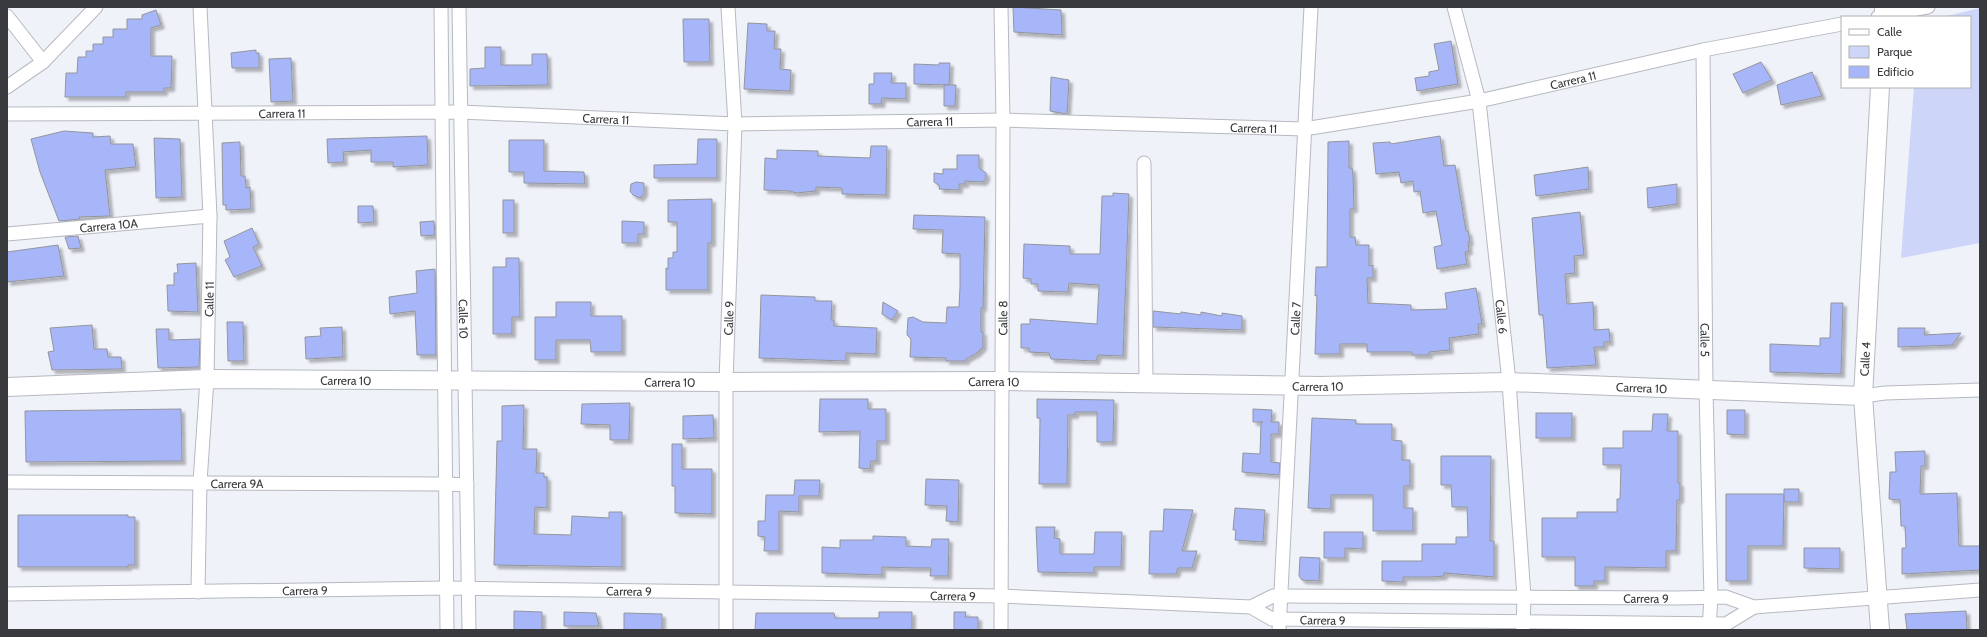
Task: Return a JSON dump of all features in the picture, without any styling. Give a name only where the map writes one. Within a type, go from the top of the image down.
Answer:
[{"type":"street","points":[[7,86],[43,62],[96,7]]},
{"type":"street","name":"Calle 11","points":[[198,592],[200,482],[207,379],[210,216],[207,112],[200,7]]},
{"type":"street","name":"Calle 10","points":[[441,7],[447,630]]},
{"type":"street","name":"Calle 10","points":[[459,7],[462,112],[469,630]]},
{"type":"street","name":"Calle 9","points":[[726,630],[726,382],[735,124],[728,7]]},
{"type":"street","name":"Calle 8","points":[[1001,7],[1003,120],[1001,630]]},
{"type":"street","name":"Calle 7","points":[[1279,624],[1310,7]]},
{"type":"street","name":"Calle 6","points":[[1454,7],[1479,101],[1509,382],[1524,597],[1524,625]]},
{"type":"street","points":[[1882,14],[1928,7]]},
{"type":"street","points":[[7,16],[43,62]]},
{"type":"street","name":"Carrera 11","points":[[7,114],[462,112],[735,124],[1003,120],[1304,129],[1479,101],[1703,50],[1841,24]]},
{"type":"street","name":"Calle 5","points":[[1703,50],[1706,390],[1710,597],[1709,627]]},
{"type":"street","name":"Calle 4","points":[[1880,88],[1863,396],[1876,598],[1880,630]]},
{"type":"street","points":[[1144,163],[1146,383]]},
{"type":"street","name":"Carrera 10A","points":[[7,234],[210,216]]},
{"type":"street","name":"Carrera 10","points":[[7,387],[207,379],[726,382],[1002,381],[1291,386],[1509,382],[1863,396],[1886,392],[1980,390]]},
{"type":"street","name":"Carrera 9A","points":[[7,482],[200,482],[467,485]]},
{"type":"street","name":"Carrera 9","points":[[7,594],[468,588],[1001,596],[1251,607],[1279,624],[1709,627],[1726,624],[1754,607]]},
{"type":"street","name":"Carrera 9","points":[[1251,607],[1274,596],[1726,597],[1754,607],[1980,590]]},
{"type":"green space","points":[[1980,8],[1980,243],[1901,258],[1914,88],[1971,88],[1971,16],[1947,16]]},
{"type":"building","points":[[1013,7],[1061,10],[1062,35],[1014,32]]},
{"type":"building","points":[[156,10],[161,25],[151,28],[151,56],[172,56],[171,88],[164,88],[164,92],[126,92],[126,97],[65,97],[66,73],[77,73],[78,57],[86,57],[86,51],[93,51],[93,44],[103,44],[103,37],[113,37],[113,29],[127,29],[127,19],[142,19],[142,15]]},
{"type":"building","points":[[683,19],[709,19],[710,62],[684,62]]},
{"type":"building","points":[[748,23],[767,24],[767,31],[775,31],[774,49],[781,49],[780,69],[791,70],[790,91],[744,89]]},
{"type":"building","points":[[1451,41],[1458,84],[1417,91],[1415,78],[1429,76],[1429,72],[1439,70],[1434,44]]},
{"type":"building","points":[[485,47],[501,47],[501,65],[532,65],[532,54],[547,54],[548,85],[470,86],[470,69],[485,68]]},
{"type":"building","points":[[256,50],[256,53],[259,53],[259,68],[232,68],[231,53]]},
{"type":"building","points":[[291,58],[293,101],[271,102],[269,59]]},
{"type":"building","points":[[1761,62],[1772,80],[1743,93],[1733,74]]},
{"type":"building","points":[[939,63],[950,63],[949,85],[914,84],[914,64],[939,65]]},
{"type":"building","points":[[1812,72],[1822,96],[1781,105],[1777,85]]},
{"type":"building","points":[[874,73],[892,73],[891,83],[906,83],[906,99],[882,98],[881,104],[869,104],[869,84],[874,84]]},
{"type":"building","points":[[1051,77],[1069,80],[1067,114],[1050,111]]},
{"type":"building","points":[[944,85],[956,85],[955,106],[944,106]]},
{"type":"building","points":[[64,131],[93,133],[93,137],[110,136],[111,144],[133,144],[136,167],[105,170],[110,216],[79,217],[80,219],[59,221],[40,172],[31,139]]},
{"type":"building","points":[[427,136],[428,165],[393,167],[393,162],[371,162],[371,150],[343,152],[344,162],[328,163],[327,139]]},
{"type":"building","points":[[1440,136],[1444,166],[1455,165],[1466,231],[1468,231],[1470,242],[1468,242],[1469,251],[1465,252],[1467,264],[1437,269],[1434,247],[1442,245],[1436,211],[1423,213],[1420,191],[1414,192],[1413,181],[1401,183],[1399,172],[1376,174],[1373,143],[1390,142],[1391,144]]},
{"type":"building","points":[[154,138],[180,139],[182,197],[156,198]]},
{"type":"building","points":[[698,139],[717,139],[717,178],[654,178],[654,165],[697,164]]},
{"type":"building","points":[[509,140],[544,140],[544,171],[584,172],[585,184],[524,183],[524,172],[509,172]]},
{"type":"building","points":[[1349,141],[1349,168],[1352,168],[1353,175],[1354,209],[1350,209],[1350,237],[1355,237],[1356,245],[1369,245],[1369,266],[1373,265],[1373,278],[1367,278],[1368,303],[1411,305],[1411,310],[1447,309],[1445,293],[1476,288],[1482,324],[1478,324],[1479,334],[1449,338],[1450,350],[1429,352],[1429,355],[1412,355],[1412,352],[1367,352],[1367,344],[1340,344],[1340,354],[1315,354],[1317,295],[1315,296],[1316,267],[1327,267],[1328,142]]},
{"type":"building","points":[[240,142],[241,176],[245,176],[246,188],[250,187],[251,209],[226,210],[226,205],[223,205],[222,143]]},
{"type":"building","points":[[871,146],[887,146],[886,195],[842,194],[842,188],[816,187],[816,191],[796,193],[790,191],[764,190],[765,158],[777,159],[777,150],[818,151],[818,156],[870,158]]},
{"type":"building","points":[[957,155],[979,155],[979,168],[986,173],[986,178],[983,182],[965,181],[965,184],[959,184],[959,190],[939,189],[940,186],[934,182],[934,173],[943,174],[943,169],[957,169]]},
{"type":"building","points":[[1588,167],[1589,189],[1536,196],[1534,175]]},
{"type":"building","points":[[636,182],[644,183],[644,193],[640,198],[633,195],[630,191],[631,184]]},
{"type":"building","points":[[1677,184],[1677,204],[1648,208],[1647,188]]},
{"type":"building","points":[[1113,193],[1129,194],[1123,356],[1098,355],[1096,361],[1051,359],[1049,353],[1029,352],[1029,348],[1021,348],[1021,324],[1030,324],[1030,319],[1097,324],[1099,285],[1069,283],[1068,292],[1038,291],[1038,284],[1031,284],[1031,279],[1023,278],[1024,244],[1070,246],[1070,254],[1100,254],[1102,196],[1113,196]]},
{"type":"building","points":[[712,199],[712,243],[708,243],[708,290],[666,290],[666,268],[668,269],[668,258],[673,258],[673,252],[677,252],[677,222],[668,222],[668,200]]},
{"type":"building","points":[[503,200],[514,200],[514,233],[503,233]]},
{"type":"building","points":[[358,206],[373,206],[374,222],[358,223]]},
{"type":"building","points":[[1580,212],[1584,255],[1574,256],[1575,273],[1565,274],[1567,304],[1593,302],[1594,330],[1609,329],[1610,342],[1604,342],[1604,347],[1594,347],[1596,365],[1547,368],[1543,315],[1539,315],[1532,218]]},
{"type":"building","points":[[914,215],[985,217],[983,308],[981,308],[981,332],[983,332],[983,347],[977,353],[966,359],[966,361],[946,361],[946,358],[910,357],[911,339],[907,335],[908,318],[913,317],[923,322],[946,323],[947,307],[959,307],[960,287],[960,254],[942,253],[943,230],[913,229]]},
{"type":"building","points":[[434,221],[435,235],[421,236],[420,222]]},
{"type":"building","points":[[622,221],[644,222],[644,234],[638,234],[638,243],[622,243]]},
{"type":"building","points":[[252,228],[259,244],[253,247],[262,266],[234,277],[225,260],[230,257],[224,241]]},
{"type":"building","points":[[78,236],[81,248],[69,249],[65,237]]},
{"type":"building","points":[[58,245],[64,276],[7,282],[7,252]]},
{"type":"building","points":[[506,258],[519,258],[520,317],[512,317],[512,334],[493,334],[493,267],[506,267]]},
{"type":"building","points":[[196,263],[198,312],[168,311],[167,285],[174,285],[174,273],[178,273],[177,264]]},
{"type":"building","points":[[435,269],[436,355],[417,355],[415,311],[390,314],[389,297],[417,293],[416,271]]},
{"type":"building","points":[[761,295],[815,297],[815,301],[832,301],[831,320],[834,320],[834,326],[877,328],[876,354],[846,353],[846,361],[759,358]]},
{"type":"building","points":[[556,302],[591,302],[591,316],[622,316],[622,352],[591,352],[590,340],[556,340],[556,360],[535,360],[535,317],[556,317]]},
{"type":"building","points":[[883,302],[898,311],[892,320],[882,314]]},
{"type":"building","points":[[1831,303],[1843,303],[1841,374],[1770,372],[1770,344],[1820,346],[1820,338],[1830,338]]},
{"type":"building","points":[[1153,311],[1181,314],[1181,312],[1201,315],[1201,312],[1222,316],[1222,313],[1242,316],[1242,330],[1153,327]]},
{"type":"building","points":[[227,322],[243,322],[244,361],[228,361]]},
{"type":"building","points":[[92,325],[94,349],[107,349],[108,357],[121,357],[122,369],[52,370],[48,352],[54,351],[50,328]]},
{"type":"building","points":[[342,327],[343,357],[306,359],[305,337],[321,336],[320,328]]},
{"type":"building","points":[[1898,328],[1925,328],[1924,335],[1961,333],[1952,345],[1898,347]]},
{"type":"building","points":[[156,329],[169,329],[169,340],[200,339],[199,367],[158,368]]},
{"type":"building","points":[[820,399],[868,399],[868,409],[886,409],[886,441],[877,441],[877,461],[871,461],[870,469],[859,468],[860,431],[819,432]]},
{"type":"building","points":[[1037,399],[1114,400],[1113,442],[1097,442],[1097,412],[1075,412],[1075,415],[1068,415],[1067,484],[1039,484],[1040,418],[1037,418]]},
{"type":"building","points":[[630,403],[629,440],[610,440],[610,425],[581,424],[582,404]]},
{"type":"building","points":[[524,405],[523,449],[537,449],[536,473],[544,473],[544,477],[547,477],[547,508],[535,507],[534,534],[571,535],[572,516],[609,518],[609,512],[622,512],[622,567],[494,565],[497,441],[502,441],[502,406]]},
{"type":"building","points":[[181,409],[182,461],[26,462],[25,411]]},
{"type":"building","points":[[1253,409],[1272,410],[1271,422],[1279,422],[1279,434],[1271,434],[1271,462],[1280,463],[1279,475],[1242,472],[1243,453],[1260,454],[1261,422],[1253,422]]},
{"type":"building","points":[[1727,410],[1745,410],[1745,435],[1727,434]]},
{"type":"building","points":[[1536,413],[1572,413],[1572,438],[1536,438]]},
{"type":"building","points":[[1653,414],[1668,414],[1667,431],[1678,431],[1678,483],[1680,483],[1680,500],[1677,500],[1676,551],[1666,551],[1666,568],[1605,567],[1605,581],[1594,581],[1594,586],[1575,586],[1575,557],[1542,557],[1542,518],[1577,518],[1577,512],[1617,512],[1617,499],[1620,499],[1621,465],[1603,465],[1603,448],[1623,448],[1623,431],[1652,431]]},
{"type":"building","points":[[713,415],[714,438],[683,439],[683,416]]},
{"type":"building","points":[[1312,418],[1356,420],[1356,424],[1392,424],[1392,440],[1402,441],[1402,460],[1410,460],[1410,486],[1404,486],[1404,508],[1413,508],[1413,531],[1373,531],[1373,495],[1331,495],[1331,509],[1308,508]]},
{"type":"building","points":[[672,444],[682,444],[682,469],[712,469],[712,514],[675,513],[675,486],[672,486]]},
{"type":"building","points":[[1925,451],[1925,466],[1921,466],[1920,494],[1957,493],[1959,546],[1980,546],[1980,570],[1902,574],[1902,548],[1906,548],[1905,526],[1901,526],[1900,500],[1889,499],[1890,472],[1896,472],[1895,452]]},
{"type":"building","points":[[1441,456],[1491,456],[1490,541],[1494,541],[1494,577],[1444,573],[1444,576],[1403,577],[1403,582],[1382,581],[1382,561],[1422,561],[1422,544],[1456,544],[1456,537],[1468,537],[1467,507],[1452,507],[1451,485],[1441,485]]},
{"type":"building","points":[[926,479],[959,480],[958,522],[946,521],[947,506],[925,505]]},
{"type":"building","points":[[795,480],[820,480],[819,496],[799,496],[799,512],[779,511],[779,551],[764,551],[765,537],[758,536],[758,521],[765,521],[766,495],[794,495]]},
{"type":"building","points":[[1784,489],[1799,489],[1799,502],[1784,502],[1784,495],[1783,546],[1748,546],[1748,581],[1726,581],[1726,494],[1784,494]]},
{"type":"building","points":[[1235,508],[1265,510],[1263,542],[1235,540],[1236,530],[1233,530]]},
{"type":"building","points":[[1164,509],[1193,510],[1182,551],[1197,551],[1192,568],[1178,568],[1176,574],[1149,574],[1150,531],[1163,531]]},
{"type":"building","points":[[18,515],[128,515],[128,517],[135,517],[135,565],[128,565],[128,567],[18,567]]},
{"type":"building","points":[[1036,527],[1055,527],[1054,538],[1060,539],[1060,554],[1094,554],[1095,532],[1122,532],[1121,567],[1094,567],[1094,573],[1038,572]]},
{"type":"building","points":[[1324,532],[1363,532],[1363,549],[1345,548],[1345,558],[1324,558]]},
{"type":"building","points":[[873,536],[906,537],[906,546],[931,547],[932,539],[949,539],[948,576],[930,576],[931,568],[882,567],[882,575],[822,573],[822,547],[840,548],[840,540],[873,540]]},
{"type":"building","points":[[1804,548],[1840,548],[1840,569],[1804,568]]},
{"type":"building","points":[[1300,557],[1320,558],[1319,581],[1302,580],[1299,576]]},
{"type":"building","points":[[514,611],[542,612],[542,630],[514,630]]},
{"type":"building","points":[[1966,611],[1967,630],[1907,630],[1905,614]]},
{"type":"building","points":[[564,612],[596,613],[599,626],[564,626]]},
{"type":"building","points":[[879,612],[912,612],[912,630],[755,630],[756,613],[834,613],[835,618],[879,618]]},
{"type":"building","points":[[954,612],[966,612],[965,617],[978,617],[978,630],[954,630]]},
{"type":"building","points":[[624,613],[662,614],[662,630],[624,630]]}]
